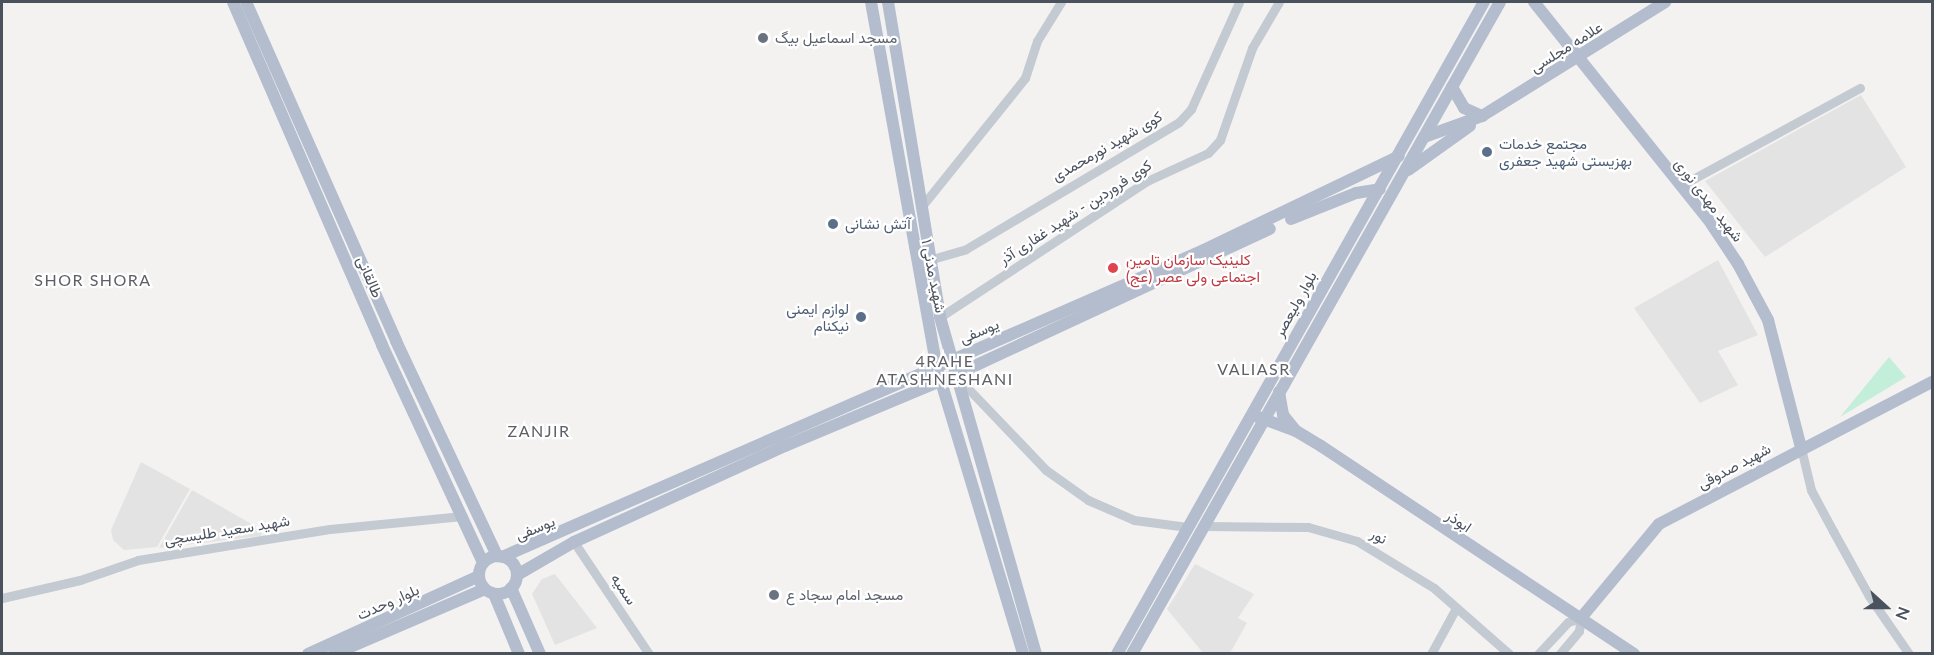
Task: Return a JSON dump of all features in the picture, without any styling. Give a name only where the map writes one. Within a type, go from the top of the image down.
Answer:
[{"type":"main road","name":"طالقانی","points":[[233,2],[271,69],[406,363],[500,556]]},
{"type":"main road","name":"طالقانی","points":[[246,2],[382,345],[483,563]]},
{"type":"main road","name":"شهید مدنی ۱","points":[[871,2],[936,365],[1023,654]]},
{"type":"main road","name":"شهید مدنی ۱","points":[[888,2],[940,317],[950,360],[1036,654]]},
{"type":"main road","name":"بلوار ولیعصر","points":[[1117,654],[1252,413],[1385,192],[1404,172],[1420,132],[1484,2]]},
{"type":"main road","name":"بلوار ولیعصر","points":[[1132,654],[1264,421],[1385,192],[1399,156],[1420,132],[1452,87],[1500,2]]},
{"type":"main road","name":"شهید مهدی نوری","points":[[1534,2],[1680,186],[1738,264],[1768,320],[1801,448]]},
{"type":"main road","name":"علامه مجلسی","points":[[1482,116],[1665,2]]},
{"type":"main road","points":[[1452,87],[1464,108],[1482,116]]},
{"type":"main road","points":[[1420,132],[1482,116]]},
{"type":"main road","points":[[1404,172],[1452,141],[1482,116]]},
{"type":"main road","points":[[1420,132],[1452,141]]},
{"type":"main road","name":"یوسفی","points":[[500,556],[543,542],[858,409],[955,375],[1105,299],[1358,179],[1399,156]]},
{"type":"main road","points":[[1358,179],[1385,192]]},
{"type":"main road","name":"یوسفی","points":[[517,575],[574,542],[858,409],[936,365],[1105,299],[1356,193],[1385,192]]},
{"type":"main road","points":[[911,234],[927,231]]},
{"type":"main road","points":[[916,262],[932,259]]},
{"type":"main road","name":"شهید صدوقی","points":[[1581,618],[1659,524],[1801,448],[1932,382]]},
{"type":"main road","points":[[1279,392],[1283,415],[1296,431]]},
{"type":"main road","name":"ابوذر","points":[[1252,413],[1264,421],[1296,431],[1634,654]]},
{"type":"main road","points":[[1188,527],[1204,526]]},
{"type":"main road","points":[[543,542],[550,554]]},
{"type":"main road","points":[[990,546],[1005,543]]},
{"type":"main road","points":[[519,654],[490,592],[478,576],[483,563],[500,556],[514,565],[517,575],[511,588],[540,654]]},
{"type":"main road","name":"بلوار وحدت","points":[[334,654],[348,642],[478,576]]},
{"type":"main road","points":[[490,592],[511,588]]},
{"type":"main road","name":"بلوار وحدت","points":[[308,654],[490,592]]},
{"type":"street","points":[[922,206],[1025,78],[1037,41],[1060,2]]},
{"type":"street","name":"کوی شهید نورمحمدی","points":[[932,259],[966,249],[1179,122],[1191,109],[1239,2]]},
{"type":"street","name":"کوی فروردین - شهید غفاری آذر","points":[[940,317],[1147,181],[1208,153],[1220,140],[1252,48],[1280,2]]},
{"type":"street","points":[[1680,186],[1860,88]]},
{"type":"street","points":[[955,375],[1046,470],[1088,500],[1134,520],[1188,527]]},
{"type":"street","points":[[1801,448],[1811,490],[1827,521],[1869,596],[1909,654]]},
{"type":"street","name":"شهید سعید طلیسچی","points":[[2,598],[80,580],[138,560],[330,529],[462,516]]},
{"type":"street","name":"نور","points":[[1204,526],[1308,527],[1357,540],[1434,588],[1509,654]]},
{"type":"street","name":"سمیه","points":[[574,542],[649,654]]},
{"type":"street","points":[[1431,654],[1456,608]]},
{"type":"street","points":[[1538,654],[1568,622],[1581,618],[1579,632],[1560,654]]},
{"type":"shaded area","points":[[1861,95],[1906,167],[1765,257],[1705,181]]},
{"type":"shaded area","points":[[1718,260],[1758,335],[1718,351],[1738,385],[1700,403],[1634,308]]},
{"type":"shaded area","points":[[141,462],[190,489],[157,547],[124,550],[113,540],[111,530]]},
{"type":"shaded area","points":[[192,490],[262,530],[261,536],[159,548]]},
{"type":"shaded area","points":[[1195,564],[1254,594],[1238,618],[1247,623],[1230,653],[1203,653],[1167,609]]},
{"type":"shaded area","points":[[555,574],[597,628],[555,645],[532,594],[542,579]]},
{"type":"green space","points":[[1889,357],[1906,377],[1840,417]]},
{"type":"place","name":"مسجد اسماعیل بیگ","points":[[763,38]]},
{"type":"place","name":"مجتمع خدمات بهزیستی شهید جعفری","points":[[1487,152]]},
{"type":"place","name":"آتش نشانی","points":[[833,224]]},
{"type":"place","name":"کلینیک سازمان تامین اجتماعی ولی عصر (عج)","points":[[1113,268]]},
{"type":"place","name":"لوازم ایمنی نیکنام","points":[[861,317]]},
{"type":"place","name":"مسجد امام سجاد ع","points":[[774,595]]},
{"type":"district","name":"SHOR SHORA","points":[[93,280]]},
{"type":"district","name":"VALIASR","points":[[1254,369]]},
{"type":"district","name":"4RAHE ATASHNESHANI","points":[[945,370]]},
{"type":"district","name":"ZANJIR","points":[[539,431]]}]
